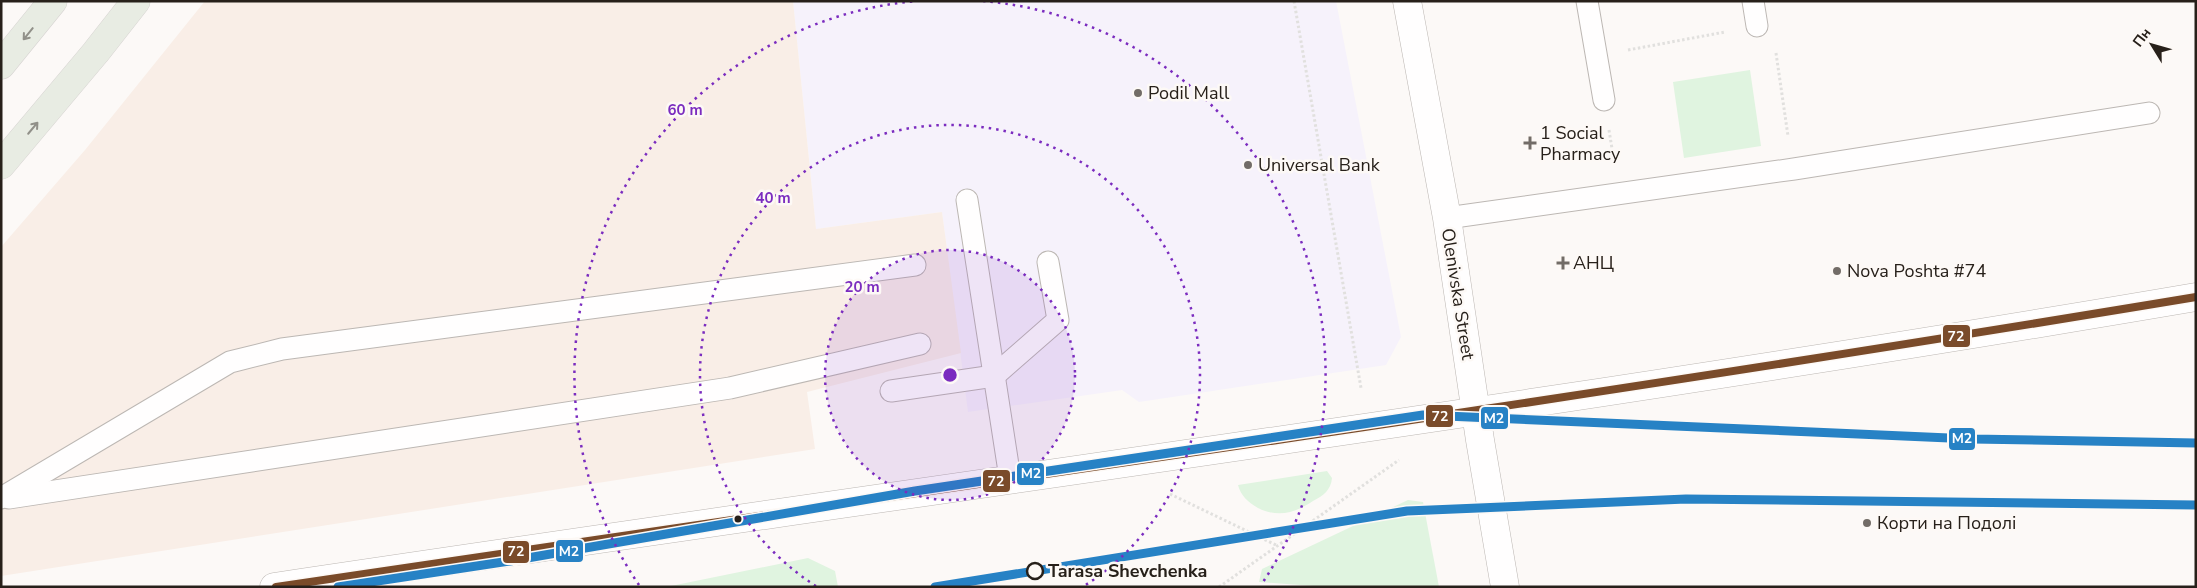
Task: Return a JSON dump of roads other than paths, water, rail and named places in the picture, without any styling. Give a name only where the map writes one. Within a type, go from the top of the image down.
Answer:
[{"type":"main road","points":[[1,65],[53,1]]},
{"type":"main road","points":[[1,165],[96,52],[136,1]]},
{"type":"street","name":"Olenivska Street","points":[[1407,1],[1447,218],[1475,411],[1505,587]]},
{"type":"street","points":[[274,587],[1010,478],[1379,426],[1947,339],[2196,297]]},
{"type":"lane","points":[[1587,1],[1604,100]]},
{"type":"lane","points":[[1753,1],[1758,26]]},
{"type":"lane","points":[[1447,218],[1794,169],[2149,113]]},
{"type":"lane","points":[[967,200],[1010,478]]},
{"type":"lane","points":[[891,391],[994,376],[1058,320],[1048,262]]},
{"type":"lane","points":[[1,499],[230,362],[282,349],[915,265]]},
{"type":"lane","points":[[1,499],[730,388],[920,344]]},
{"type":"place","name":"Podil Mall","points":[[1138,93]]},
{"type":"place","name":"1 Social Pharmacy","points":[[1530,143]]},
{"type":"place","name":"Universal Bank","points":[[1248,165]]},
{"type":"place","name":"АНЦ","points":[[1563,263]]},
{"type":"place","name":"Nova Poshta #74","points":[[1837,271]]},
{"type":"place","name":"Корти на Подолі","points":[[1867,523]]},
{"type":"place","name":"Tarasa Shevchenka","points":[[1035,571]]}]
